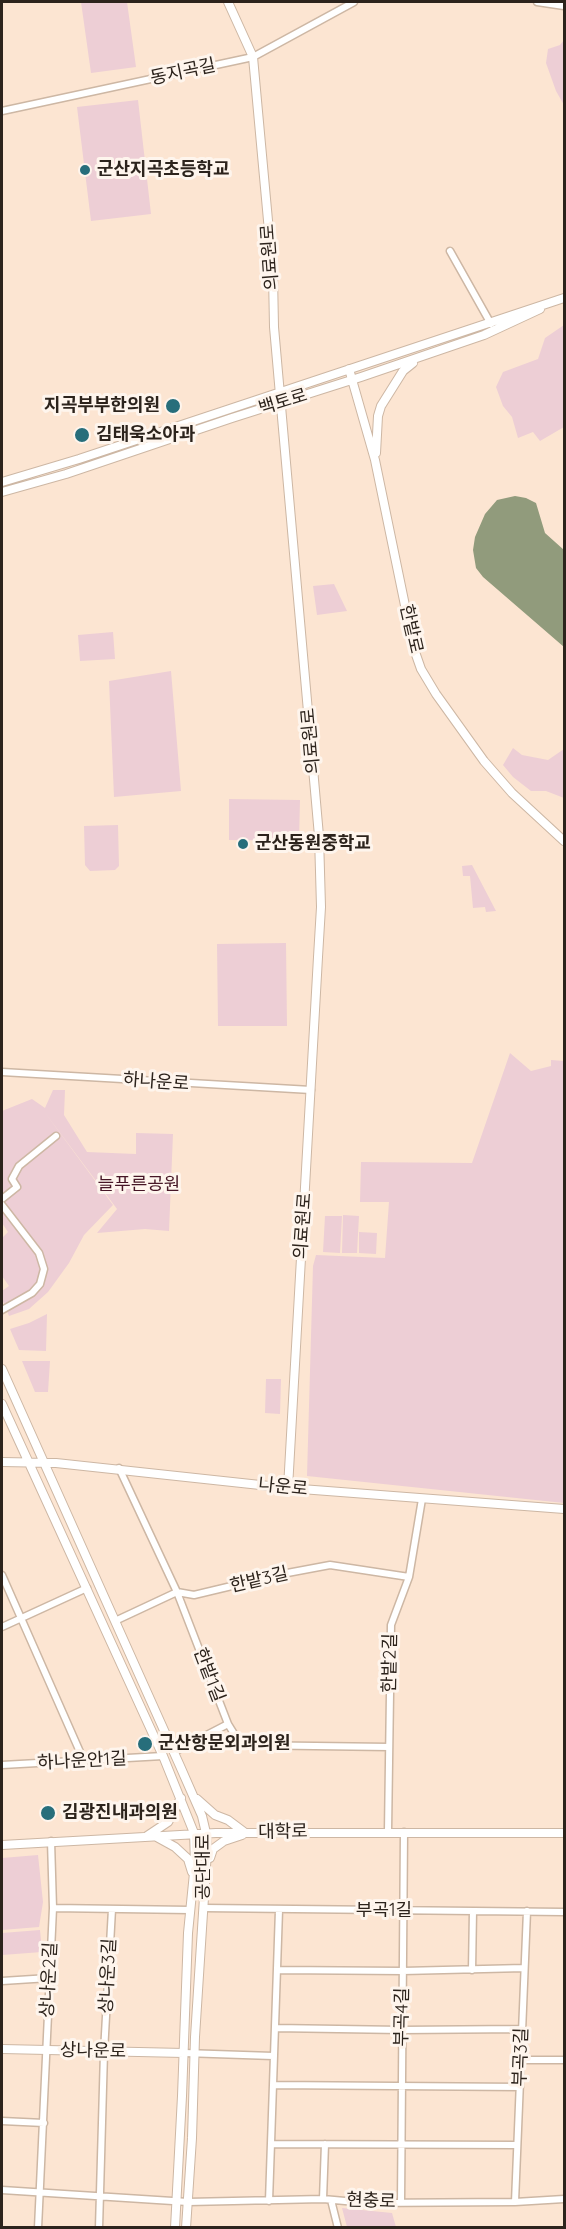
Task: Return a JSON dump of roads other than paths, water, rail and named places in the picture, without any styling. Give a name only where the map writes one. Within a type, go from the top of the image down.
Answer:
[{"type":"street","name":"의료원로","points":[[228,2],[253,57],[273,275],[274,327],[319,836],[321,907],[288,1488]]},
{"type":"street","name":"동지곡길","points":[[2,111],[253,57],[354,2]]},
{"type":"street","points":[[537,2],[564,6]]},
{"type":"street","points":[[450,251],[493,331]]},
{"type":"street","name":"백토로","points":[[2,482],[79,459],[562,298]]},
{"type":"street","name":"백토로","points":[[2,492],[66,474],[426,355],[493,331],[562,298]]},
{"type":"street","points":[[375,460],[378,416],[381,406],[403,371],[426,355]]},
{"type":"street","name":"한밭로","points":[[349,369],[375,460],[414,649],[421,669],[484,761],[512,794],[564,841]]},
{"type":"street","name":"하나운로","points":[[2,1072],[311,1090]]},
{"type":"street","points":[[2,1199],[17,1187],[12,1179],[15,1170],[56,1136]]},
{"type":"street","points":[[2,1205],[39,1253],[44,1269],[40,1284],[32,1293],[2,1310]]},
{"type":"street","name":"공단대로","points":[[2,1369],[174,1752],[206,1833],[186,2228]]},
{"type":"street","name":"공단대로","points":[[2,1404],[163,1756],[194,1833],[194,1877],[190,1910],[175,2228]]},
{"type":"street","name":"나운로","points":[[2,1462],[43,1462],[119,1468],[288,1488],[564,1509]]},
{"type":"street","name":"한밭1길","points":[[119,1468],[177,1593],[228,1724],[241,1745],[389,1747]]},
{"type":"street","name":"한밭2길","points":[[388,1832],[390,1625],[409,1577],[422,1499]]},
{"type":"street","name":"한밭3길","points":[[115,1621],[177,1593],[194,1595],[330,1565],[409,1577]]},
{"type":"street","points":[[2,1575],[84,1761]]},
{"type":"street","points":[[2,1628],[87,1588]]},
{"type":"street","points":[[174,1752],[228,1724]]},
{"type":"street","name":"하나운안1길","points":[[2,1765],[163,1756]]},
{"type":"street","points":[[192,1793],[205,1808],[247,1832]]},
{"type":"street","points":[[181,1798],[168,1822],[150,1836],[175,1847],[188,1859],[194,1877]]},
{"type":"street","points":[[206,1868],[213,1850],[218,1845],[247,1832]]},
{"type":"street","name":"부곡4길","points":[[400,2202],[404,1832]]},
{"type":"street","name":"대학로","points":[[2,1845],[194,1833],[564,1833]]},
{"type":"street","name":"상나운2길","points":[[38,2228],[53,1908],[51,1841]]},
{"type":"street","points":[[53,1908],[190,1910]]},
{"type":"street","name":"부곡1길","points":[[204,1908],[564,1912]]},
{"type":"street","name":"상나운3길","points":[[99,2228],[104,2052],[112,1909]]},
{"type":"street","points":[[268,2201],[279,1910]]},
{"type":"street","points":[[472,1970],[473,1911]]},
{"type":"street","name":"부곡3길","points":[[515,2202],[527,1911]]},
{"type":"street","points":[[278,1970],[403,1971],[524,1968]]},
{"type":"street","points":[[2,1981],[49,1978]]},
{"type":"street","points":[[275,2028],[522,2029]]},
{"type":"street","name":"상나운로","points":[[2,2049],[184,2053]]},
{"type":"street","points":[[184,2053],[273,2056]]},
{"type":"street","points":[[521,2060],[564,2060]]},
{"type":"street","points":[[273,2085],[520,2087]]},
{"type":"street","points":[[2,2121],[44,2122]]},
{"type":"street","points":[[271,2144],[517,2145]]},
{"type":"street","points":[[323,2199],[325,2144]]},
{"type":"street","name":"현충로","points":[[2,2190],[188,2202],[323,2199],[367,2203],[515,2202],[564,2199]]},
{"type":"street","points":[[331,2200],[338,2228]]},
{"type":"place","name":"군산지곡초등학교","points":[[85,170]]},
{"type":"place","name":"지곡부부한의원","points":[[173,406]]},
{"type":"place","name":"김태욱소아과","points":[[82,435]]},
{"type":"place","name":"군산동원중학교","points":[[243,844]]},
{"type":"place","name":"군산항문외과의원","points":[[145,1744]]},
{"type":"place","name":"김광진내과의원","points":[[48,1813]]},
{"type":"park label","name":"늘푸른공원","points":[[139,1185]]}]
